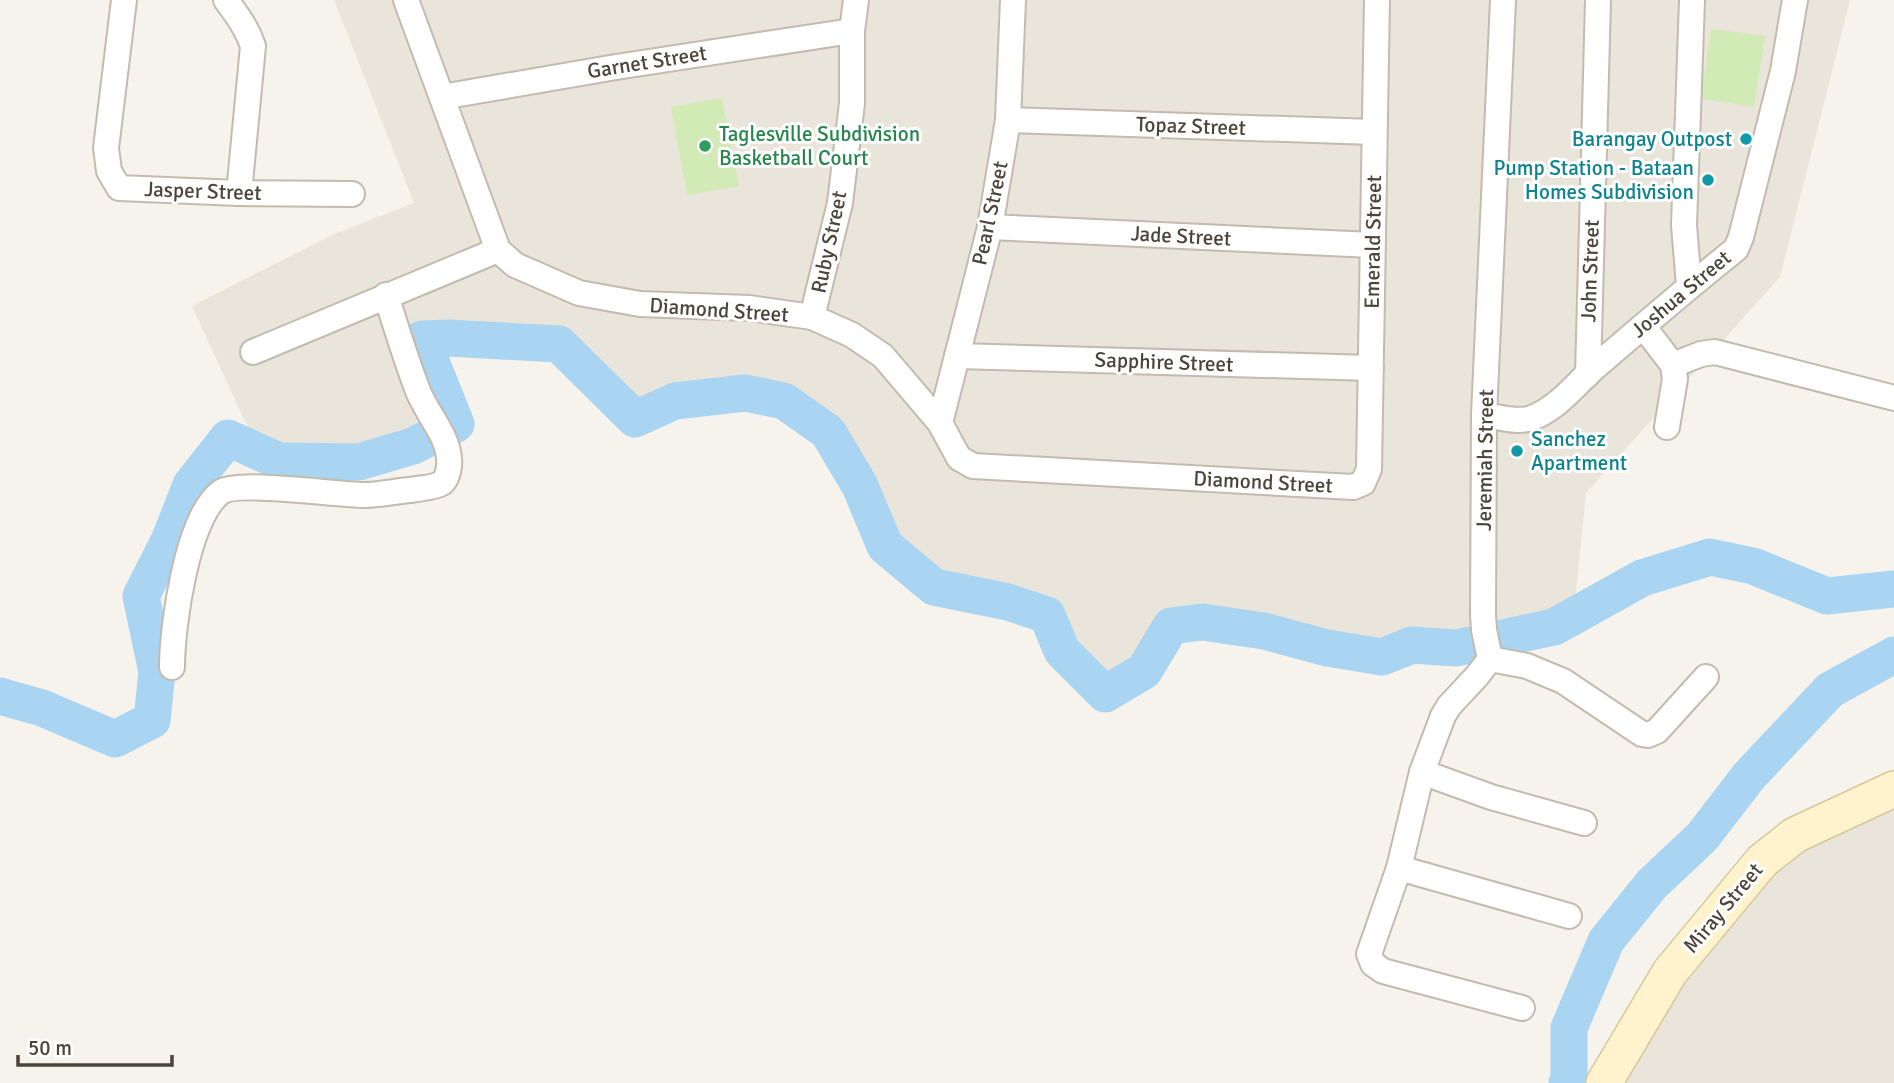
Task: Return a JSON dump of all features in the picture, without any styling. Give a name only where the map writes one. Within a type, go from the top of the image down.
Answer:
[{"type":"street","name":"Jasper Street","points":[[124,0],[106,148],[109,171],[119,187],[239,193],[352,194]]},
{"type":"street","points":[[226,0],[241,19],[253,46],[239,193]]},
{"type":"street","points":[[253,352],[498,250],[406,0]]},
{"type":"street","name":"Ruby Street","points":[[812,317],[839,203],[852,103],[852,31],[856,0]]},
{"type":"street","name":"Pearl Street","points":[[940,423],[990,227],[1009,120],[1013,0]]},
{"type":"street","name":"Emerald Street","points":[[1363,483],[1369,469],[1377,0]]},
{"type":"street","name":"Jeremiah Street","points":[[1487,644],[1484,415],[1503,0]]},
{"type":"street","name":"John Street","points":[[1588,374],[1598,0]]},
{"type":"street","points":[[1689,286],[1684,225],[1692,0]]},
{"type":"street","name":"Joshua Street","points":[[1484,415],[1529,419],[1542,413],[1560,401],[1689,286],[1736,249],[1783,71],[1795,0]]},
{"type":"street","name":"Garnet Street","points":[[442,97],[616,66],[852,31]]},
{"type":"street","name":"Topaz Street","points":[[1009,120],[1374,132]]},
{"type":"street","name":"Jade Street","points":[[990,227],[1373,246]]},
{"type":"street","name":"Diamond Street","points":[[498,250],[515,265],[579,293],[640,304],[749,308],[812,317],[852,335],[883,356],[940,423],[959,458],[973,466],[1353,487],[1363,483]]},
{"type":"street","points":[[172,667],[176,611],[192,543],[203,513],[225,490],[237,487],[365,495],[429,487],[442,483],[446,478],[450,458],[442,436],[418,392],[386,295]]},
{"type":"street","points":[[1643,326],[1673,365],[1675,379],[1667,427]]},
{"type":"street","points":[[1673,365],[1701,354],[1715,352],[1894,398]]},
{"type":"street","name":"Sapphire Street","points":[[957,356],[1370,369]]},
{"type":"street","points":[[1522,1008],[1383,971],[1373,964],[1369,954],[1399,868],[1422,772],[1443,716],[1477,676],[1487,644],[1527,666],[1563,681],[1642,734],[1648,735],[1657,731],[1706,677]]},
{"type":"street","points":[[1422,772],[1491,797],[1584,823]]},
{"type":"street","name":"Miray Street","points":[[1605,1083],[1670,972],[1762,861],[1795,835],[1894,789]]},
{"type":"street","points":[[1399,868],[1570,916]]},
{"type":"shaded area","points":[[334,0],[1850,0],[1780,277],[1586,493],[1574,612],[1412,645],[1382,657],[1327,648],[1264,631],[1202,622],[1171,626],[1144,671],[1105,694],[1062,651],[1047,615],[1008,602],[934,587],[885,546],[860,486],[828,432],[784,401],[745,393],[675,401],[635,419],[559,344],[423,339],[456,424],[413,446],[359,462],[279,461],[259,452],[192,306],[332,235],[414,203]]},
{"type":"shaded area","points":[[1894,797],[1894,1083],[1621,1083],[1699,950],[1786,848]]},
{"type":"green space","points":[[1711,29],[1765,36],[1754,107],[1701,99]]},
{"type":"green space","name":"Taglesville Subdivision Basketball Court","points":[[722,98],[739,186],[687,195],[671,107]]},
{"type":"waterway","points":[[0,696],[42,708],[115,739],[152,720],[157,672],[141,596],[169,541],[191,485],[228,438],[279,461],[359,462],[413,446],[456,424],[422,339],[559,344],[635,419],[675,401],[745,393],[784,401],[828,432],[860,486],[885,546],[934,587],[1008,602],[1047,615],[1062,651],[1105,694],[1144,671],[1171,626],[1202,622],[1264,631],[1327,648],[1382,657],[1412,645],[1456,648],[1554,627],[1642,578],[1710,557],[1753,566],[1827,596],[1894,589]]},
{"type":"waterway","points":[[1567,1083],[1569,1028],[1606,941],[1652,884],[1702,837],[1749,776],[1830,690],[1894,655]]},
{"type":"place","name":"Barangay Outpost","points":[[1746,139]]},
{"type":"place","name":"Taglesville Subdivision Basketball Court","points":[[705,146]]},
{"type":"place","name":"Pump Station - Bataan Homes Subdivision","points":[[1708,180]]},
{"type":"place","name":"Sanchez Apartment","points":[[1517,451]]}]
